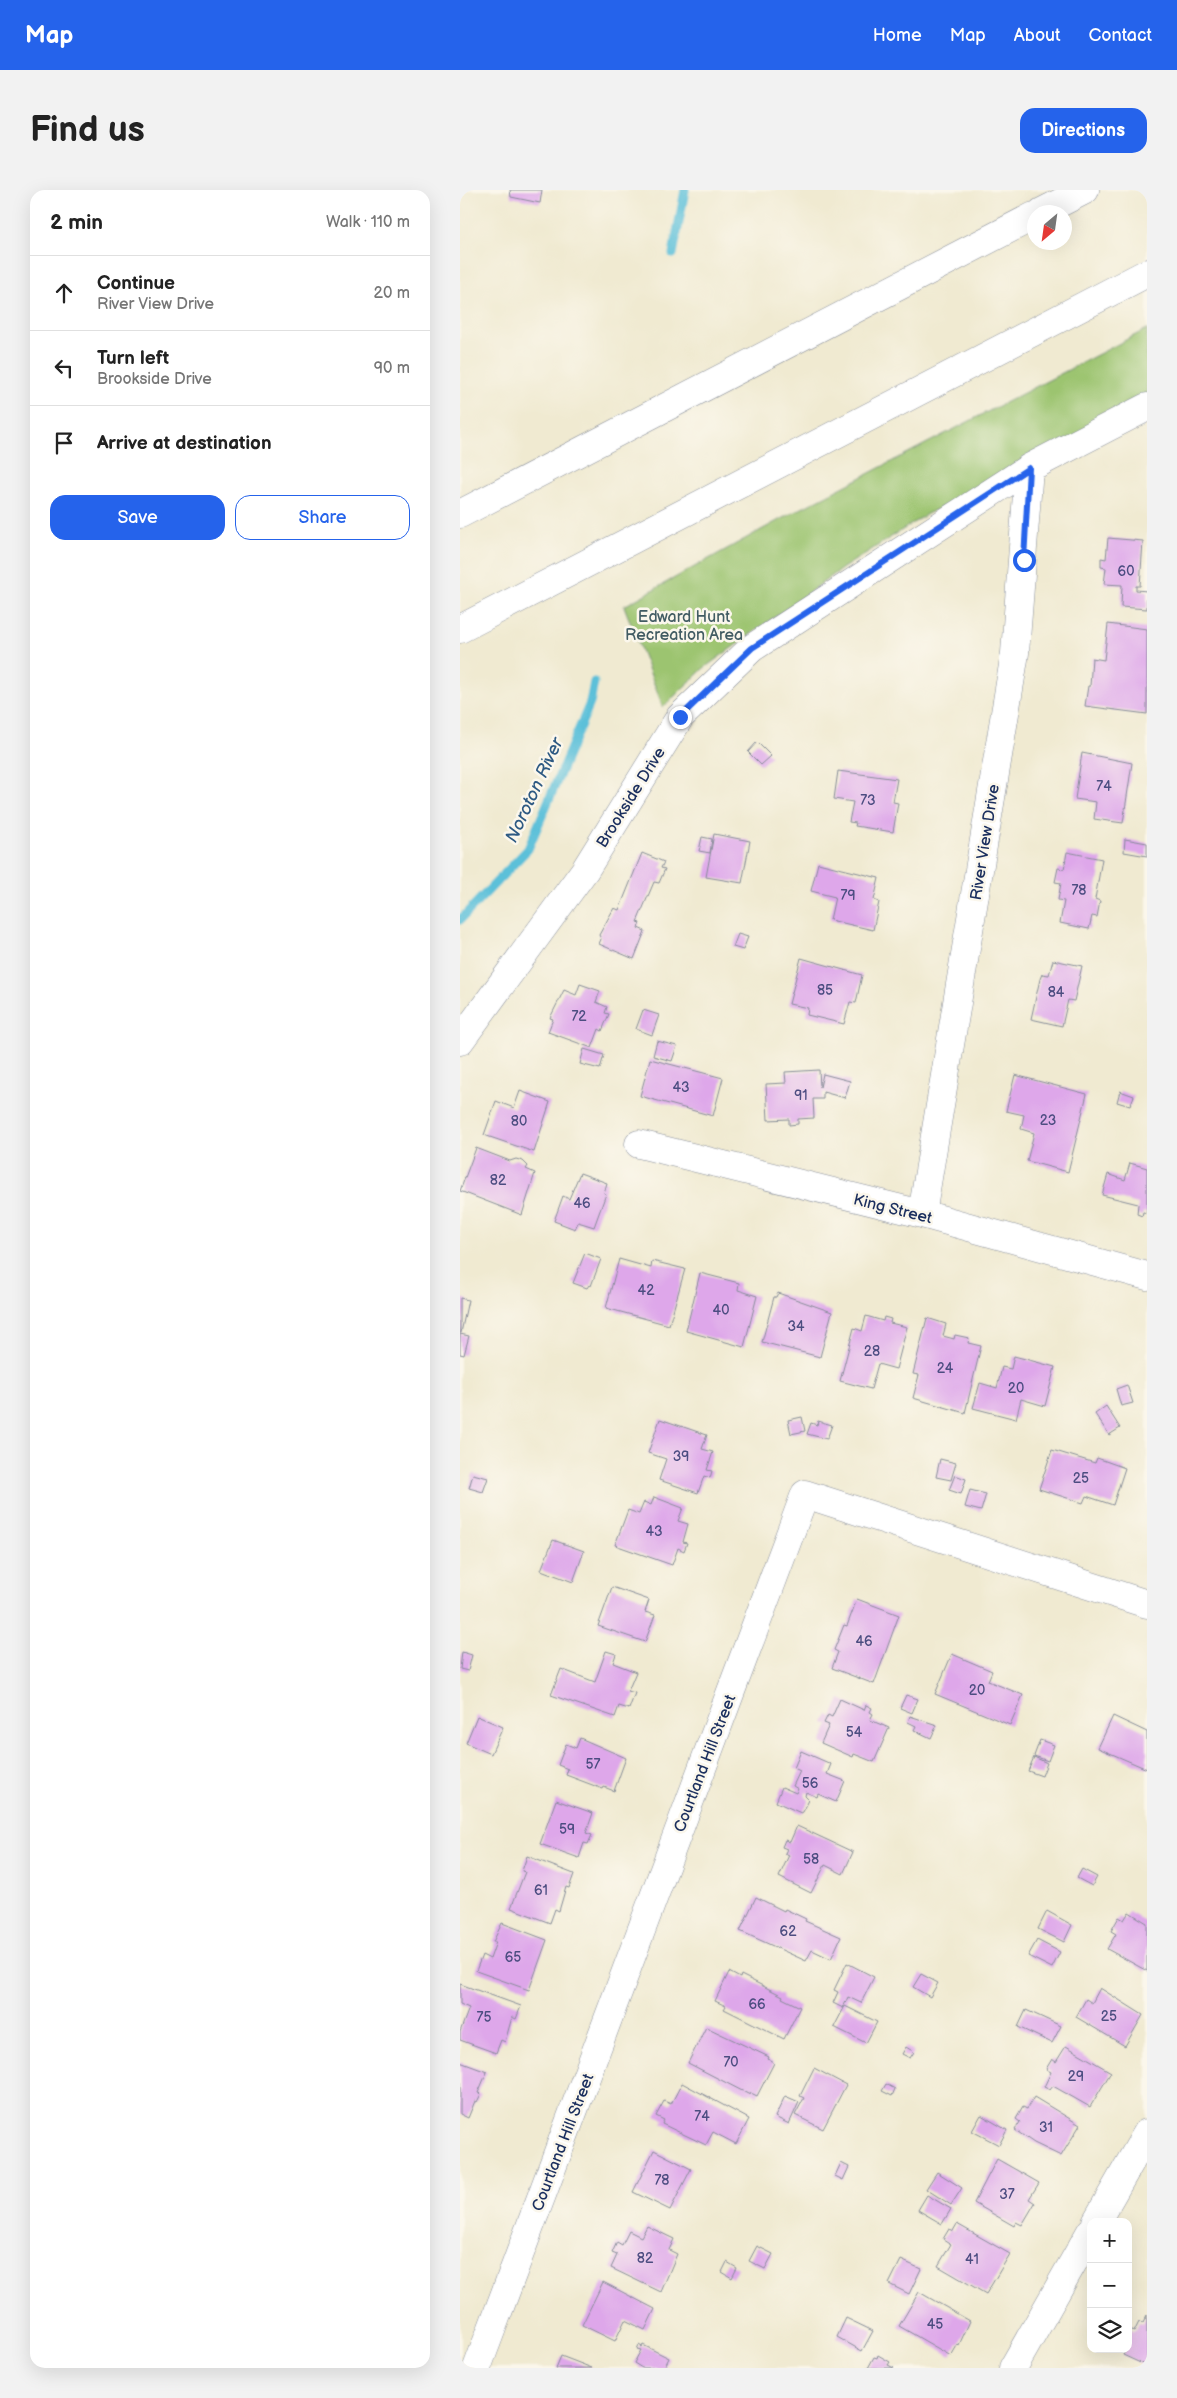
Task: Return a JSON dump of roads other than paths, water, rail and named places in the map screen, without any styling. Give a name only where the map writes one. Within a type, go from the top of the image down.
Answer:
[{"type":"main road","points":[[1056,205],[1085,190]]},
{"type":"main road","points":[[460,514],[1027,220]]},
{"type":"main road","points":[[460,629],[1147,273]]},
{"type":"main road","name":"Brookside Drive","points":[[460,1041],[585,870],[680,717],[752,648],[1029,468],[1147,407]]},
{"type":"main road","name":"River View Drive","points":[[922,1214],[1015,653],[1029,468]]},
{"type":"main road","name":"King Street","points":[[639,1144],[922,1214],[1147,1276]]},
{"type":"main road","name":"Courtland Hill Street","points":[[477,2368],[805,1494],[1147,1604]]},
{"type":"main road","points":[[1098,2218],[1147,2133]]},
{"type":"main road","points":[[1013,2368],[1087,2239]]},
{"type":"waterway","name":"Noroton River","points":[[673,254],[685,190]]},
{"type":"waterway","name":"Noroton River","points":[[460,920],[528,849],[590,703],[594,682]]},
{"type":"park label","name":"Edward Hunt Recreation Area","points":[[684,625]]}]
